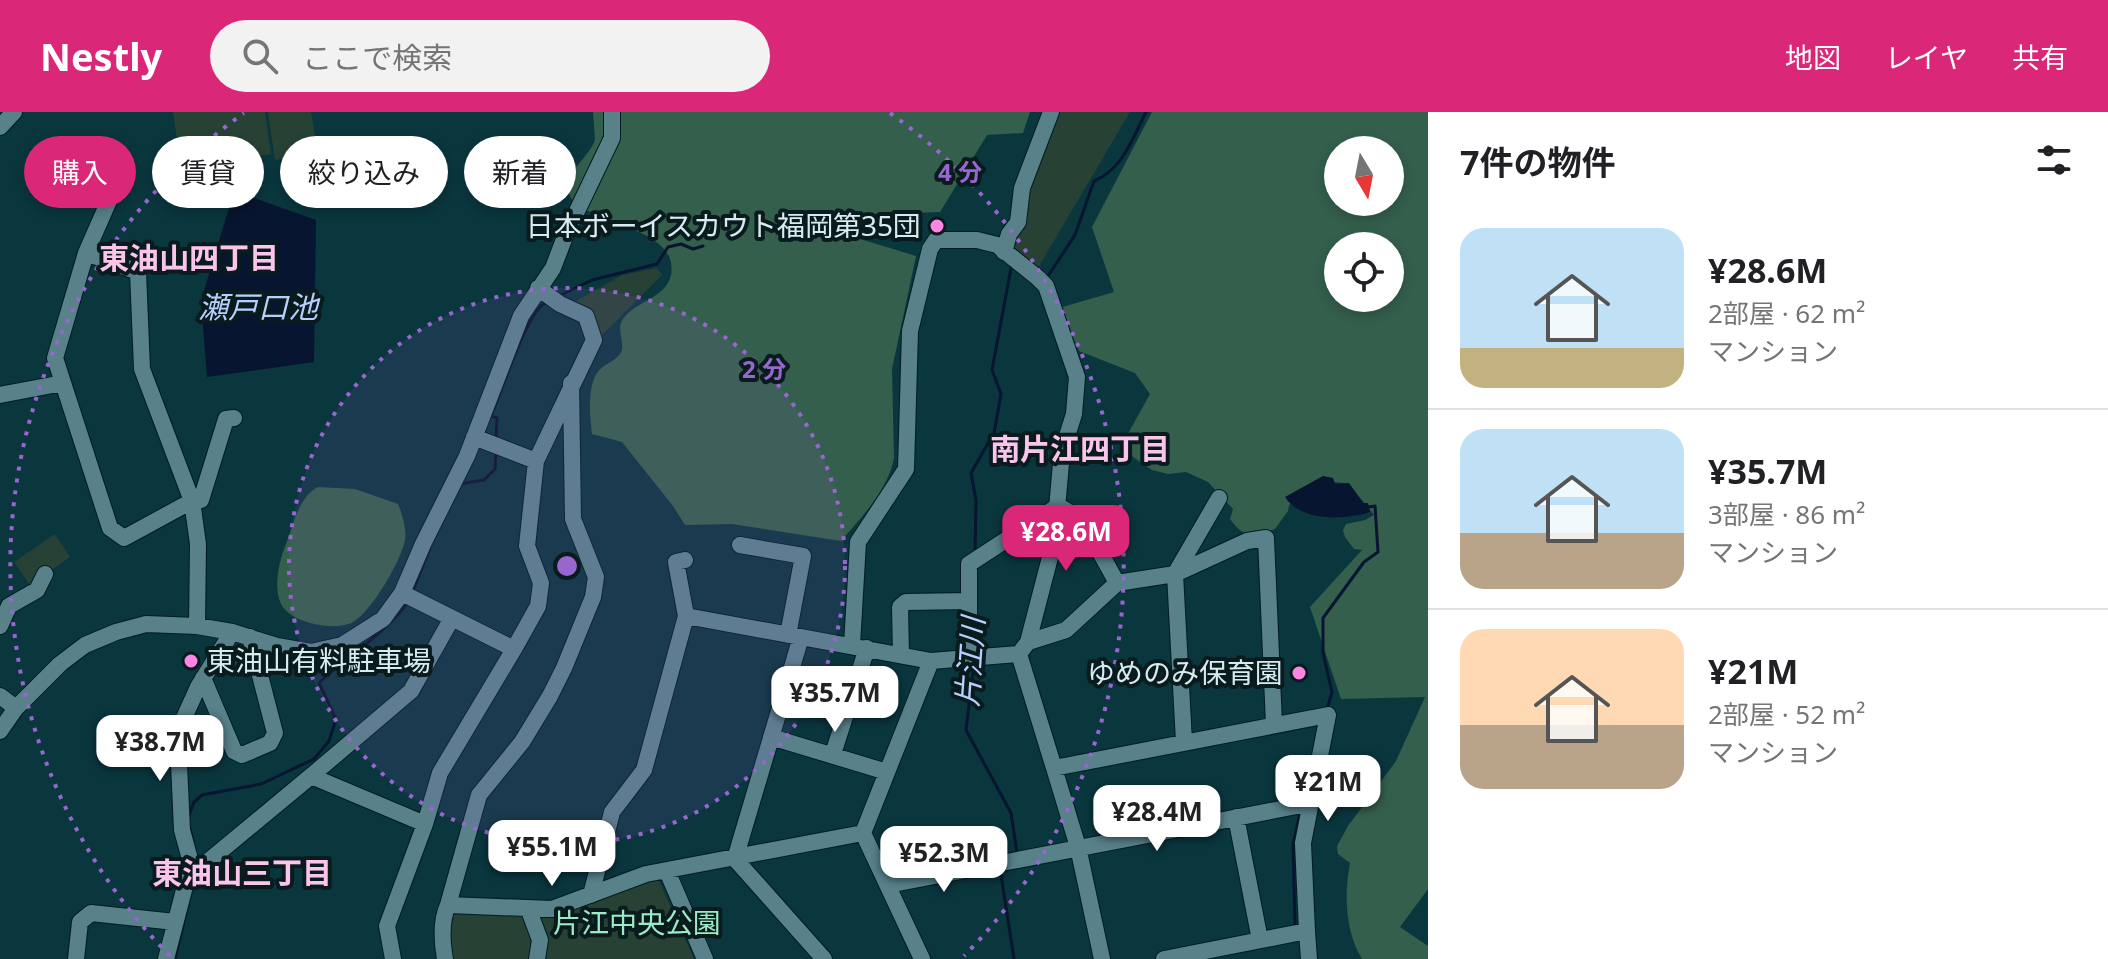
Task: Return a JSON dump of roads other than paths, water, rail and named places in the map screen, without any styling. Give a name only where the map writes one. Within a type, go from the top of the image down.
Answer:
[{"type":"street","points":[[0,127],[14,112]]},
{"type":"street","points":[[0,731],[43,679],[85,645],[116,632],[146,624],[197,626],[311,652],[342,645],[383,619],[408,596],[489,442],[521,316],[548,295],[553,268],[566,234],[612,138],[612,112]]},
{"type":"street","points":[[1004,252],[1009,234],[1018,222],[1022,188],[1051,112]]},
{"type":"street","points":[[106,208],[86,253],[55,358],[110,528],[124,538],[192,501],[201,500],[226,419],[234,418]]},
{"type":"street","points":[[833,754],[860,647],[858,542],[906,469],[910,331],[930,249],[936,240],[977,240],[997,245],[1046,286],[1077,377],[1074,414],[1062,452],[1054,542],[1024,648],[1054,768],[1078,847],[1102,959]]},
{"type":"street","points":[[86,253],[138,272],[142,369],[192,501],[198,544],[197,626]]},
{"type":"street","points":[[393,959],[387,926],[425,824],[440,773],[538,606],[541,583],[527,546],[536,461],[594,340],[586,316],[548,295]]},
{"type":"street","points":[[4,390],[63,383]]},
{"type":"street","points":[[445,959],[442,943],[444,913],[479,795],[522,742],[550,696],[593,597],[596,577],[573,519],[571,383]]},
{"type":"street","points":[[489,442],[536,461]]},
{"type":"street","points":[[1184,742],[1175,574],[1219,498]]},
{"type":"street","points":[[977,658],[969,601],[969,564],[1058,506]]},
{"type":"street","points":[[1058,506],[1066,509],[1093,540],[1117,583]]},
{"type":"street","points":[[686,616],[931,661],[977,658],[1024,648],[1066,630],[1117,583],[1175,574],[1247,541],[1266,538],[1274,725]]},
{"type":"street","points":[[735,859],[771,737],[794,636],[803,556],[744,549]]},
{"type":"street","points":[[591,895],[612,812],[644,770],[686,616],[676,562],[685,560]]},
{"type":"street","points":[[0,626],[9,606],[37,590],[45,574]]},
{"type":"street","points":[[408,596],[514,649]]},
{"type":"street","points":[[901,655],[900,607],[906,602],[969,601]]},
{"type":"street","points":[[166,959],[175,922],[194,874],[411,691],[452,618]]},
{"type":"street","points":[[194,874],[182,830],[179,764],[183,720],[203,678],[232,632]]},
{"type":"street","points":[[203,678],[234,751],[242,755],[270,743],[275,733],[250,637]]},
{"type":"street","points":[[922,959],[863,833],[931,661]]},
{"type":"street","points":[[0,696],[16,708]]},
{"type":"street","points":[[1054,768],[1323,716],[1306,804],[1303,843],[1309,959]]},
{"type":"street","points":[[771,737],[887,772]]},
{"type":"street","points":[[311,776],[425,824]]},
{"type":"street","points":[[888,885],[1306,804]]},
{"type":"street","points":[[1236,817],[1259,936]]},
{"type":"street","points":[[448,905],[552,909],[646,874],[863,833]]},
{"type":"street","points":[[735,859],[824,959]]},
{"type":"street","points":[[667,871],[705,959]]},
{"type":"street","points":[[528,908],[540,940],[537,959]]},
{"type":"street","points":[[76,959],[80,922],[91,913],[175,922]]},
{"type":"street","points":[[1164,959],[1215,952],[1259,936],[1307,931]]},
{"type":"water","name":"瀬戸口池","points":[[264,202],[316,220],[314,362],[207,377],[201,301],[229,208],[264,208]]},
{"type":"water","points":[[1323,476],[1333,478],[1335,484],[1349,483],[1363,503],[1368,503],[1370,512],[1348,517],[1312,515],[1292,505],[1285,497]]},
{"type":"waterway","name":"片江川","points":[[1046,279],[1075,235],[1094,181],[1119,161],[1146,112]]},
{"type":"waterway","points":[[559,296],[592,280],[657,264],[668,247],[681,244],[693,249],[703,246]]},
{"type":"waterway","name":"片江川","points":[[975,553],[976,500],[971,473],[994,433],[1001,394],[992,370],[1012,263]]},
{"type":"waterway","points":[[496,441],[497,418],[491,416],[530,321],[545,303]]},
{"type":"waterway","points":[[460,484],[484,480],[495,469],[496,453]]},
{"type":"waterway","points":[[1327,709],[1332,692],[1323,653],[1323,618],[1364,562],[1378,552],[1375,506],[1369,507]]},
{"type":"waterway","points":[[412,593],[430,548]]},
{"type":"waterway","points":[[188,818],[194,802],[202,795],[261,784],[314,759],[329,741],[336,719],[319,683],[387,625],[407,603]]},
{"type":"waterway","name":"片江川","points":[[974,664],[966,730],[1011,813],[1017,853],[1013,853]]},
{"type":"waterway","points":[[1293,928],[1293,845],[1300,813]]},
{"type":"waterway","points":[[189,825],[193,841]]},
{"type":"waterway","name":"片江川","points":[[1000,868],[1014,959]]},
{"type":"waterway","points":[[175,959],[192,888]]},
{"type":"place","name":"日本ボーイスカウト福岡第35団","points":[[937,226]]},
{"type":"place","name":"東油山有料駐車場","points":[[191,661]]},
{"type":"place","name":"ゆめのみ保育園","points":[[1299,673]]},
{"type":"district","name":"東油山四丁目","points":[[189,259]]},
{"type":"district","name":"南片江四丁目","points":[[1080,450]]},
{"type":"district","name":"東油山三丁目","points":[[242,874]]},
{"type":"park label","name":"片江中央公園","points":[[637,923]]}]
